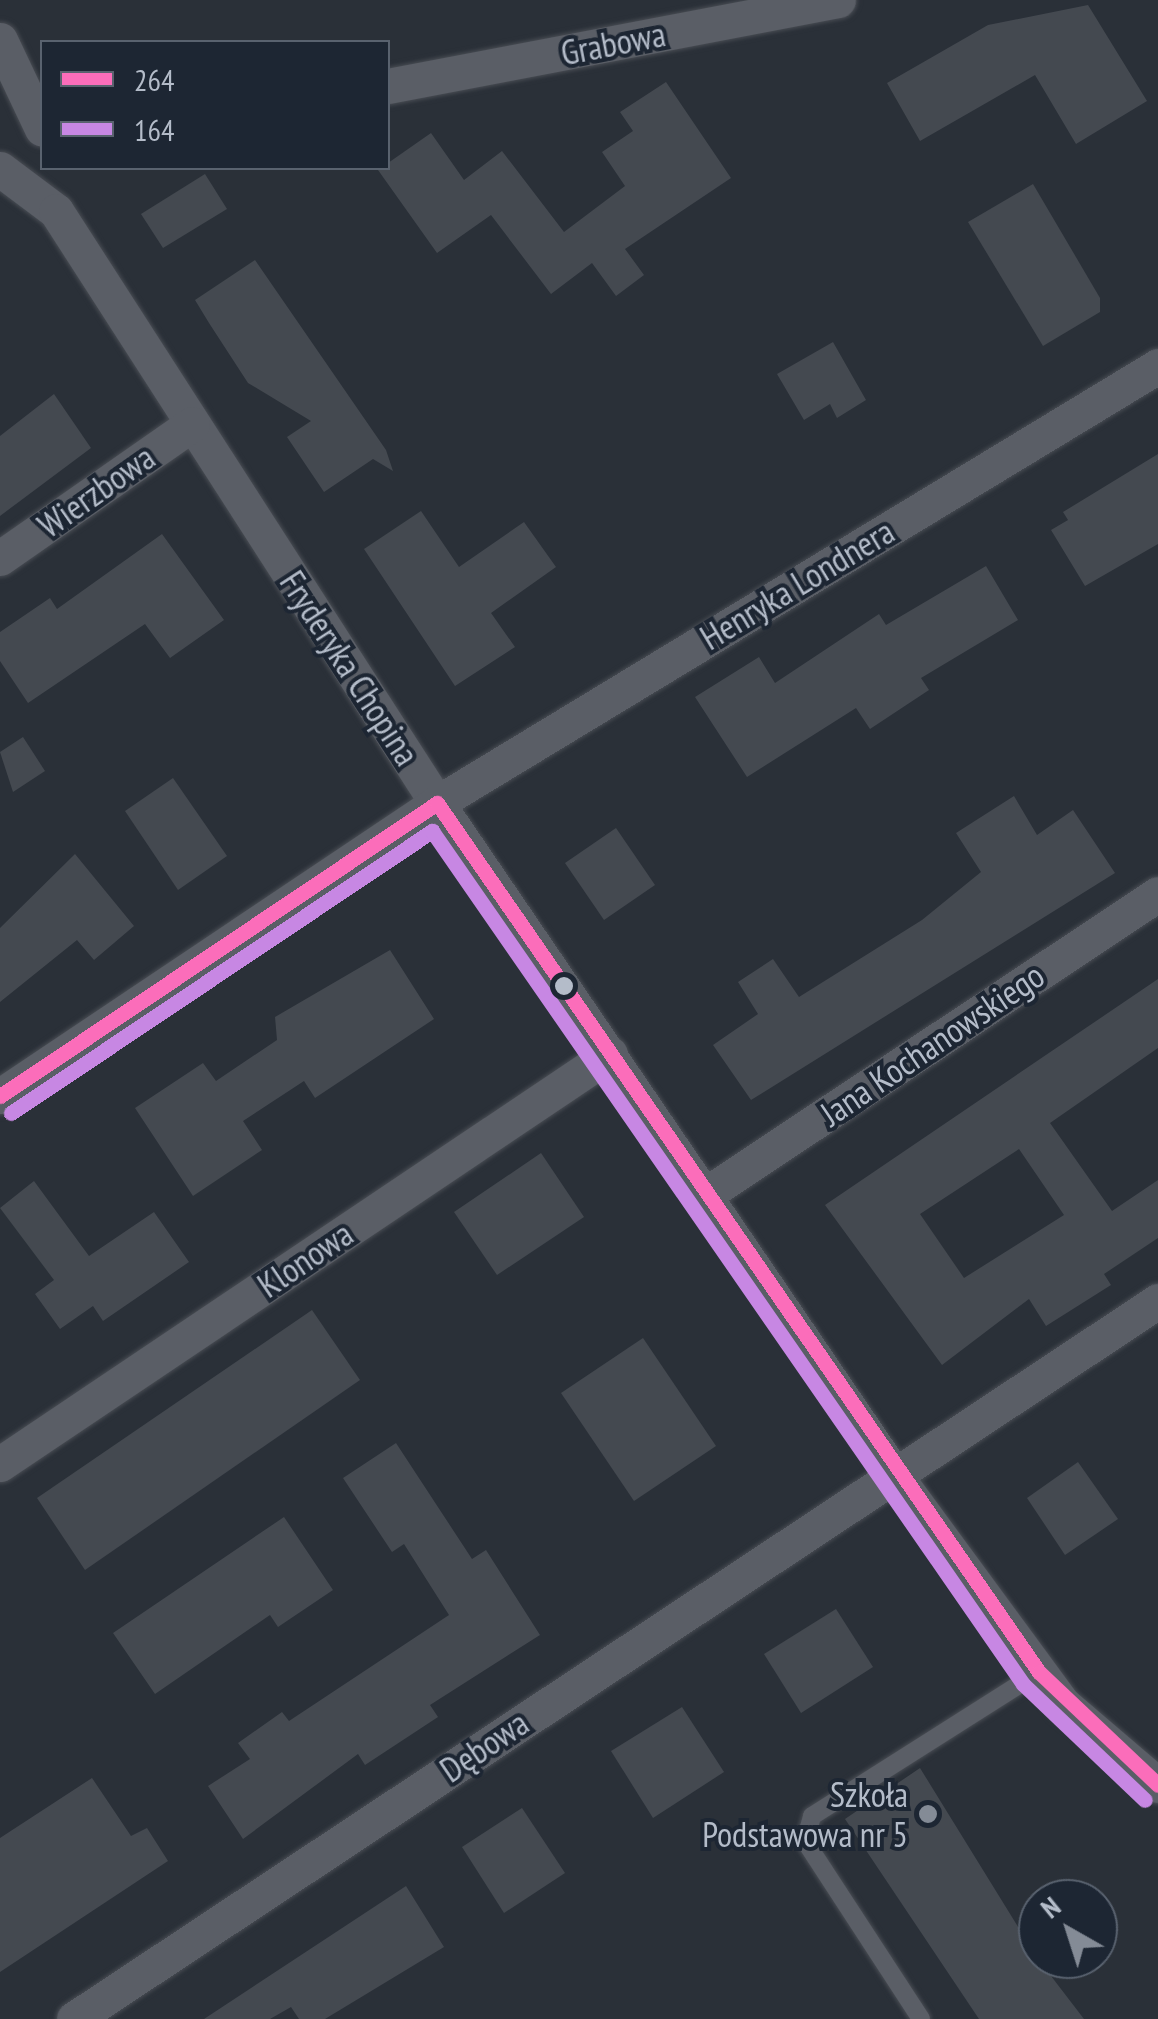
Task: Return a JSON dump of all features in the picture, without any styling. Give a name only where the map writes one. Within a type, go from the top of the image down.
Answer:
[{"type":"street","name":"Grabowa","points":[[390,86],[838,0]]},
{"type":"street","points":[[0,40],[40,125]]},
{"type":"street","name":"Fryderyka Chopina","points":[[0,169],[56,211],[437,803],[894,1474],[1063,1704],[1158,1785]]},
{"type":"street","name":"Fryderyka Chopina","points":[[49,170],[56,211]]},
{"type":"street","name":"Henryka Londnera","points":[[0,1096],[437,803],[1158,366]]},
{"type":"street","name":"Wierzbowa","points":[[0,558],[192,424]]},
{"type":"street","name":"Jana Kochanowskiego","points":[[706,1194],[1158,894]]},
{"type":"street","name":"Klonowa","points":[[0,1464],[610,1054]]},
{"type":"street","name":"Dębowa","points":[[74,2019],[1158,1301]]},
{"type":"lane","points":[[921,2019],[805,1841],[812,1816],[1039,1672]]},
{"type":"building","points":[[1088,5],[1147,101],[1076,144],[1035,75],[920,141],[887,83],[988,25]]},
{"type":"building","points":[[666,82],[731,178],[625,249],[644,275],[616,296],[592,263],[551,294],[491,215],[437,253],[378,170],[390,170],[390,162],[431,133],[464,180],[502,151],[564,232],[625,186],[602,152],[633,131],[620,112]]},
{"type":"building","points":[[205,174],[227,209],[163,248],[141,214]]},
{"type":"building","points":[[1033,184],[1100,298],[1100,312],[1043,346],[968,222]]},
{"type":"building","points":[[255,260],[386,450],[393,471],[373,459],[324,492],[287,437],[311,421],[248,383],[195,300]]},
{"type":"building","points":[[833,342],[866,400],[837,418],[830,404],[804,420],[777,374]]},
{"type":"building","points":[[54,394],[91,448],[0,516],[0,436]]},
{"type":"building","points":[[1158,454],[1158,544],[1085,586],[1051,530],[1068,520],[1063,512]]},
{"type":"building","points":[[421,511],[459,567],[524,522],[556,567],[491,613],[515,647],[455,686],[364,549]]},
{"type":"building","points":[[162,534],[224,620],[170,658],[145,624],[28,703],[0,661],[0,632],[50,598],[57,609]]},
{"type":"building","points":[[986,566],[1018,620],[921,678],[929,690],[870,729],[856,708],[747,777],[695,697],[759,657],[775,683],[879,614],[886,625]]},
{"type":"building","points":[[23,737],[45,771],[13,792],[0,752]]},
{"type":"building","points":[[173,778],[227,856],[178,890],[125,811]]},
{"type":"building","points":[[1014,796],[1037,835],[1073,810],[1115,873],[751,1100],[713,1045],[758,1014],[738,982],[773,959],[799,997],[922,920],[981,872],[956,833]]},
{"type":"building","points":[[616,828],[655,885],[604,920],[565,863]]},
{"type":"building","points":[[75,854],[134,926],[94,960],[77,940],[0,1002],[0,928]]},
{"type":"building","points":[[390,950],[434,1019],[315,1098],[304,1081],[243,1121],[262,1150],[193,1196],[135,1108],[203,1063],[216,1081],[277,1040],[275,1017]]},
{"type":"building","points":[[1158,979],[1158,1048],[1050,1123],[1112,1211],[1158,1180],[1158,1238],[1104,1274],[1111,1285],[1046,1326],[1029,1299],[942,1365],[825,1205]],"holes":[[[1019,1149],[1064,1215],[964,1278],[920,1214]]]},
{"type":"building","points":[[541,1153],[584,1217],[497,1275],[454,1212]]},
{"type":"building","points":[[34,1181],[89,1256],[154,1212],[189,1262],[103,1321],[93,1306],[60,1329],[35,1294],[54,1280],[0,1208]]},
{"type":"building","points":[[312,1310],[360,1380],[85,1570],[37,1498]]},
{"type":"building","points":[[643,1338],[716,1446],[634,1501],[561,1393]]},
{"type":"building","points":[[396,1443],[472,1559],[486,1550],[540,1635],[430,1705],[438,1717],[365,1765],[358,1754],[243,1839],[208,1786],[250,1759],[238,1743],[282,1712],[289,1721],[449,1615],[404,1544],[392,1552],[343,1478]]},
{"type":"building","points":[[1078,1462],[1118,1519],[1065,1555],[1027,1498]]},
{"type":"building","points":[[284,1517],[333,1590],[278,1627],[270,1615],[155,1694],[113,1633]]},
{"type":"building","points":[[836,1609],[873,1667],[801,1713],[764,1654]]},
{"type":"building","points":[[682,1707],[724,1772],[653,1818],[611,1751]]},
{"type":"building","name":"Szkoła Podstawowa nr 5","points":[[920,1768],[1018,1927],[1018,1979],[1053,1979],[1084,2019],[979,2019],[845,1819]]},
{"type":"building","points":[[92,1778],[131,1836],[147,1828],[168,1861],[0,1972],[0,1838]]},
{"type":"building","points":[[522,1808],[565,1873],[504,1913],[462,1847]]},
{"type":"building","points":[[406,1886],[444,1947],[325,2019],[299,2019],[291,2007],[270,2019],[204,2019]]},
{"type":"transit line","name":"264","points":[[0,1096],[437,803],[1039,1672],[1158,1785]]},
{"type":"transit line","name":"164","points":[[11,1113],[432,831],[1023,1684],[1145,1800]]},
{"type":"place","name":"Szkoła Podstawowa nr 5","points":[[928,1814]]}]
